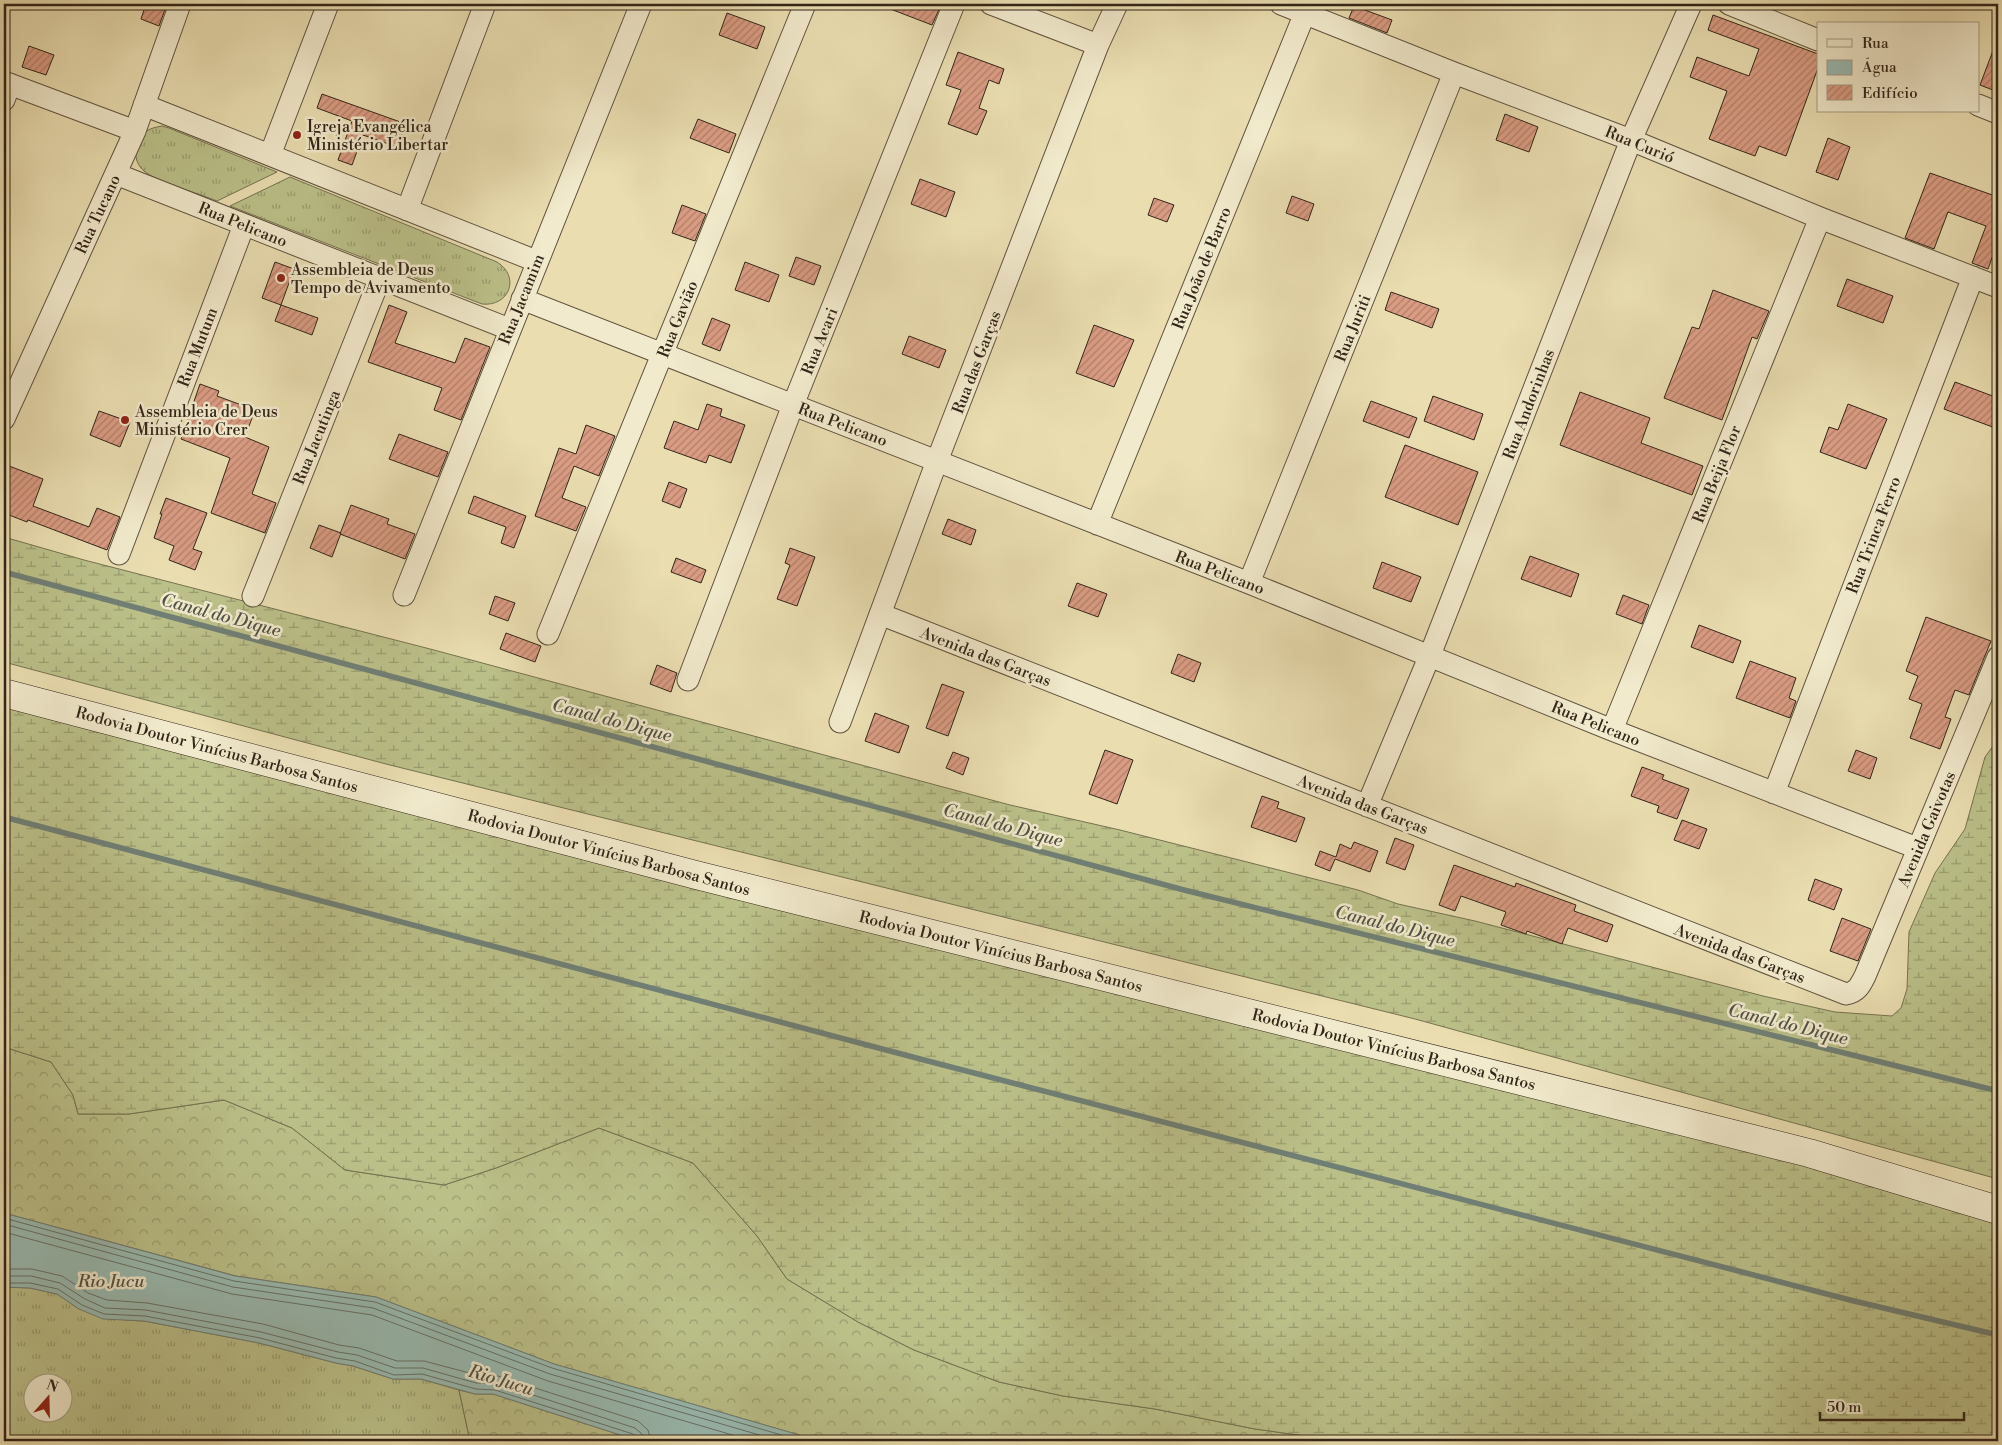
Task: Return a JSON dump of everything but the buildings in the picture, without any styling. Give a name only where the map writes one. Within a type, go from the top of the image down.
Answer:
[{"type":"main road","name":"Rodovia Doutor Vinícius Barbosa Santos","points":[[4,693],[705,878],[1800,1150],[1998,1210]]},
{"type":"street","name":"Rua Tucano","points":[[4,419],[135,131],[180,4]]},
{"type":"street","points":[[270,155],[328,4]]},
{"type":"street","points":[[407,210],[486,4]]},
{"type":"street","name":"Rua Jacamim","points":[[404,595],[536,261],[641,4]]},
{"type":"street","name":"Rua Gavião","points":[[548,634],[805,4]]},
{"type":"street","name":"Rua Acari","points":[[688,680],[793,405],[954,4]]},
{"type":"street","points":[[991,4],[1098,45]]},
{"type":"street","name":"Rua das Garças","points":[[840,722],[937,460],[1098,45],[1117,4]]},
{"type":"street","name":"Rua Curió","points":[[1281,4],[1454,73],[1632,140],[1820,218],[1998,287]]},
{"type":"street","name":"Rua Andorinhas","points":[[1367,806],[1430,655],[1632,140],[1690,4]]},
{"type":"street","points":[[1729,4],[1817,40]]},
{"type":"street","name":"Rua João de Barro","points":[[1097,524],[1305,13]]},
{"type":"street","name":"Rua Juriti","points":[[1249,583],[1454,73]]},
{"type":"street","points":[[6,89],[135,131]]},
{"type":"street","points":[[144,105],[536,261]]},
{"type":"street","points":[[1980,106],[1998,113]]},
{"type":"street","name":"Rua Pelicano","points":[[116,174],[509,329]]},
{"type":"street","name":"Rua Beija Flor","points":[[1612,730],[1820,218]]},
{"type":"street","name":"Rua Mutum","points":[[119,554],[244,225]]},
{"type":"street","name":"Rua Trinca Ferro","points":[[1774,793],[1973,277]]},
{"type":"street","name":"Rua Jacutinga","points":[[253,596],[380,278]]},
{"type":"street","name":"Rua Pelicano","points":[[522,299],[937,460],[1430,655],[1612,730],[1917,848]]},
{"type":"street","name":"Avenida das Garças","points":[[880,614],[1846,994]]},
{"type":"street","name":"Avenida Gaivotas","points":[[1846,994],[1854,993],[1865,976],[1998,657]]},
{"type":"green space","points":[[162,126],[277,172],[217,201],[167,183],[144,171],[137,161],[136,154],[138,143],[144,133],[150,129]]},
{"type":"green space","points":[[290,177],[497,262],[509,275],[509,290],[499,301],[491,304],[482,304],[230,206]]},
{"type":"green space","points":[[4,537],[84,560],[434,650],[1010,805],[1120,830],[1358,890],[1398,904],[1475,921],[1763,996],[1835,1012],[1892,1016],[1901,1008],[1907,989],[1909,932],[1935,873],[1965,829],[1985,757],[1998,739],[1998,1179],[1415,1019],[386,764],[4,662]]},
{"type":"green space","points":[[4,695],[1998,1212],[1998,1441],[1341,1441],[1255,1429],[1155,1409],[1063,1396],[999,1382],[914,1350],[858,1322],[787,1279],[757,1236],[693,1163],[599,1128],[496,1168],[444,1185],[345,1170],[292,1128],[224,1100],[129,1114],[78,1114],[73,1095],[51,1062],[4,1047]]},
{"type":"green space","points":[[4,1047],[51,1062],[73,1095],[78,1114],[129,1114],[224,1100],[292,1128],[345,1170],[444,1185],[496,1168],[599,1128],[693,1163],[757,1236],[787,1279],[858,1322],[914,1350],[999,1382],[1063,1396],[1155,1409],[1255,1429],[1341,1441],[820,1441],[554,1364],[376,1297],[236,1276],[4,1213]]},
{"type":"green space","points":[[4,1287],[30,1288],[57,1294],[79,1309],[126,1320],[144,1321],[259,1343],[353,1366],[393,1379],[421,1379],[459,1390],[470,1441],[4,1441]]},
{"type":"green space","points":[[459,1390],[475,1394],[493,1394],[639,1441],[470,1441]]},
{"type":"water","name":"Rio Jucu","points":[[4,1213],[235,1276],[376,1297],[554,1364],[820,1441],[639,1441],[493,1394],[475,1394],[421,1379],[393,1379],[353,1366],[259,1343],[144,1321],[103,1319],[79,1309],[57,1294],[30,1288],[4,1287]]},
{"type":"waterway","name":"Canal do Dique","points":[[4,572],[1184,890],[1998,1091]]},
{"type":"waterway","points":[[4,817],[924,1060],[1854,1301],[1998,1335]]},
{"type":"place","name":"Igreja Evangélica Ministério Libertar","points":[[297,135]]},
{"type":"place","name":"Assembleia de Deus Tempo de Avivamento","points":[[281,278]]},
{"type":"place","name":"Assembleia de Deus Ministério Crer","points":[[125,420]]}]
